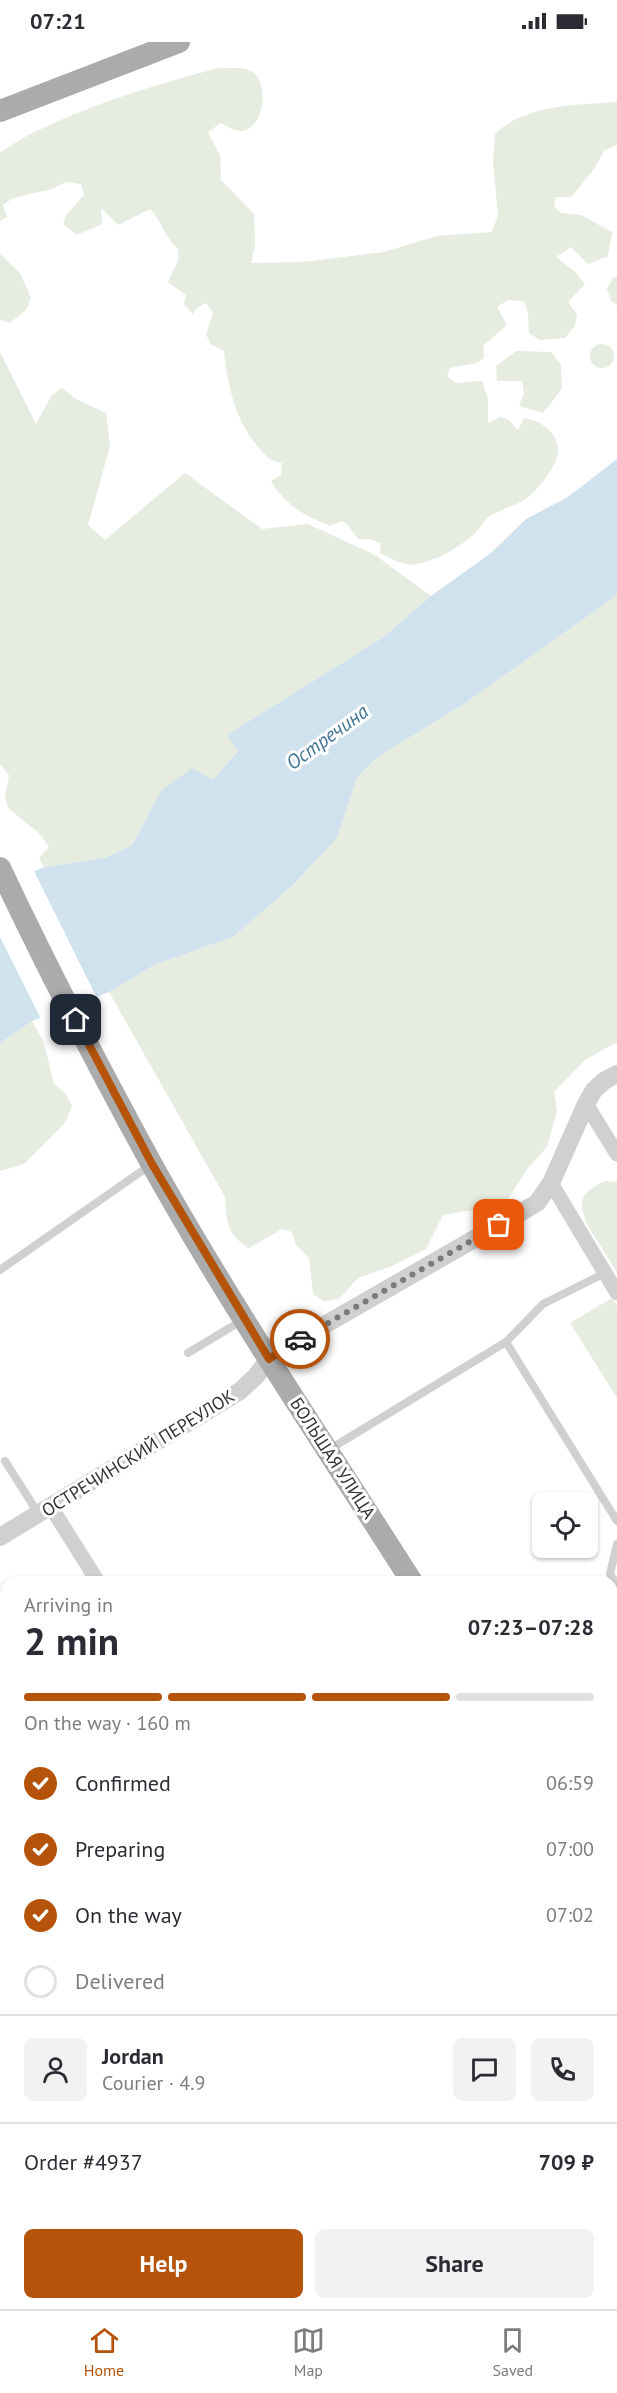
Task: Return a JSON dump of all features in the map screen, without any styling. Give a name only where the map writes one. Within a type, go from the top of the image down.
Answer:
[{"type":"main road","points":[[0,111],[179,42]]},
{"type":"main road","name":"БОЛЬШАЯ УЛИЦА","points":[[3,874],[152,1164],[269,1359],[408,1576]]},
{"type":"street","name":"ОСТРЕЧИНСКИЙ ПЕРЕУЛОК","points":[[0,1538],[240,1390],[256,1376],[269,1359],[307,1335],[537,1203],[550,1183],[594,1090],[617,1074]]},
{"type":"street","points":[[586,1104],[617,1154]]},
{"type":"street","points":[[550,1183],[617,1293]]},
{"type":"street","points":[[45,1511],[94,1576]]},
{"type":"lane","points":[[0,1270],[152,1164]]},
{"type":"lane","points":[[329,1450],[506,1342],[543,1304],[605,1273]]},
{"type":"lane","points":[[188,1353],[245,1319]]},
{"type":"lane","points":[[506,1342],[617,1521]]},
{"type":"lane","points":[[5,1461],[45,1511]]},
{"type":"lane","points":[[611,1576],[617,1544]]},
{"type":"shaded area","points":[[218,68],[240,68],[254,73],[262,90],[261,111],[251,127],[240,131],[221,123],[208,132],[220,155],[221,180],[254,214],[255,246],[251,263],[303,262],[384,252],[437,236],[492,232],[498,215],[493,163],[495,134],[507,124],[536,111],[617,102],[617,145],[604,151],[594,169],[571,197],[556,197],[554,206],[561,213],[581,215],[612,232],[608,256],[588,264],[571,247],[556,257],[574,271],[585,284],[568,302],[577,314],[575,326],[565,338],[540,340],[529,333],[528,313],[524,301],[508,300],[497,307],[507,325],[483,346],[484,358],[476,363],[450,368],[447,376],[456,383],[482,381],[488,399],[488,423],[500,417],[508,419],[518,430],[524,418],[543,425],[556,440],[557,459],[546,478],[527,498],[490,516],[466,541],[441,556],[422,563],[399,562],[380,553],[381,543],[370,539],[359,539],[342,521],[330,526],[304,514],[283,497],[271,481],[281,475],[282,463],[264,454],[244,426],[234,402],[224,351],[211,344],[206,335],[213,312],[206,303],[197,308],[193,314],[184,304],[186,295],[168,282],[179,258],[178,249],[150,209],[118,225],[101,208],[102,224],[77,235],[63,224],[67,214],[84,195],[81,184],[66,182],[52,189],[13,198],[3,205],[7,217],[0,221],[0,152],[70,116],[143,90]]},
{"type":"shaded area","points":[[0,254],[20,273],[31,298],[26,310],[10,323],[0,320]]},
{"type":"shaded area","points":[[617,277],[617,305],[611,301],[607,289],[613,278]]},
{"type":"shaded area","points":[[602,344],[607,345],[613,351],[613,361],[607,367],[602,368],[597,367],[591,361],[590,356],[591,351],[597,345]]},
{"type":"shaded area","points":[[516,351],[551,352],[561,365],[562,389],[543,413],[519,406],[524,394],[522,381],[497,381],[496,366]]},
{"type":"shaded area","points":[[0,352],[36,424],[52,395],[62,388],[76,399],[106,413],[110,446],[88,525],[105,540],[185,473],[262,529],[308,524],[375,555],[431,596],[382,638],[227,735],[238,751],[213,780],[161,791],[132,845],[105,858],[44,867],[39,858],[49,847],[39,833],[8,808],[5,797],[9,775],[0,764]]},
{"type":"shaded area","points":[[617,595],[617,1042],[585,1060],[554,1092],[557,1111],[547,1147],[528,1168],[504,1205],[443,1215],[426,1249],[392,1266],[358,1278],[339,1299],[323,1301],[313,1294],[309,1258],[296,1245],[292,1232],[282,1229],[249,1248],[236,1238],[227,1220],[225,1197],[109,992],[154,965],[233,937],[292,886],[337,838],[357,778],[376,758],[464,704]]},
{"type":"shaded area","points":[[32,1021],[44,1043],[54,1084],[65,1093],[72,1106],[65,1123],[24,1164],[0,1171],[0,1043]]},
{"type":"shaded area","points":[[606,1181],[617,1182],[617,1272],[594,1236],[585,1218],[582,1204],[588,1191]]},
{"type":"shaded area","points":[[612,1298],[617,1306],[617,1398],[570,1323]]},
{"type":"water","name":"Остречина","points":[[617,459],[617,595],[464,704],[376,758],[357,778],[337,838],[292,886],[233,937],[154,965],[109,992],[32,1021],[0,1043],[0,887],[44,867],[105,858],[132,845],[161,791],[192,768],[213,780],[238,751],[227,735],[382,638],[431,596],[491,553],[526,519],[568,497]]},
{"type":"pier","points":[[33,869],[98,1000],[42,1021],[0,937],[0,884]]},
{"type":"way so far","points":[[300,1339],[499,1225]]},
{"type":"route","points":[[76,1020],[152,1164],[269,1359],[300,1339]]}]
